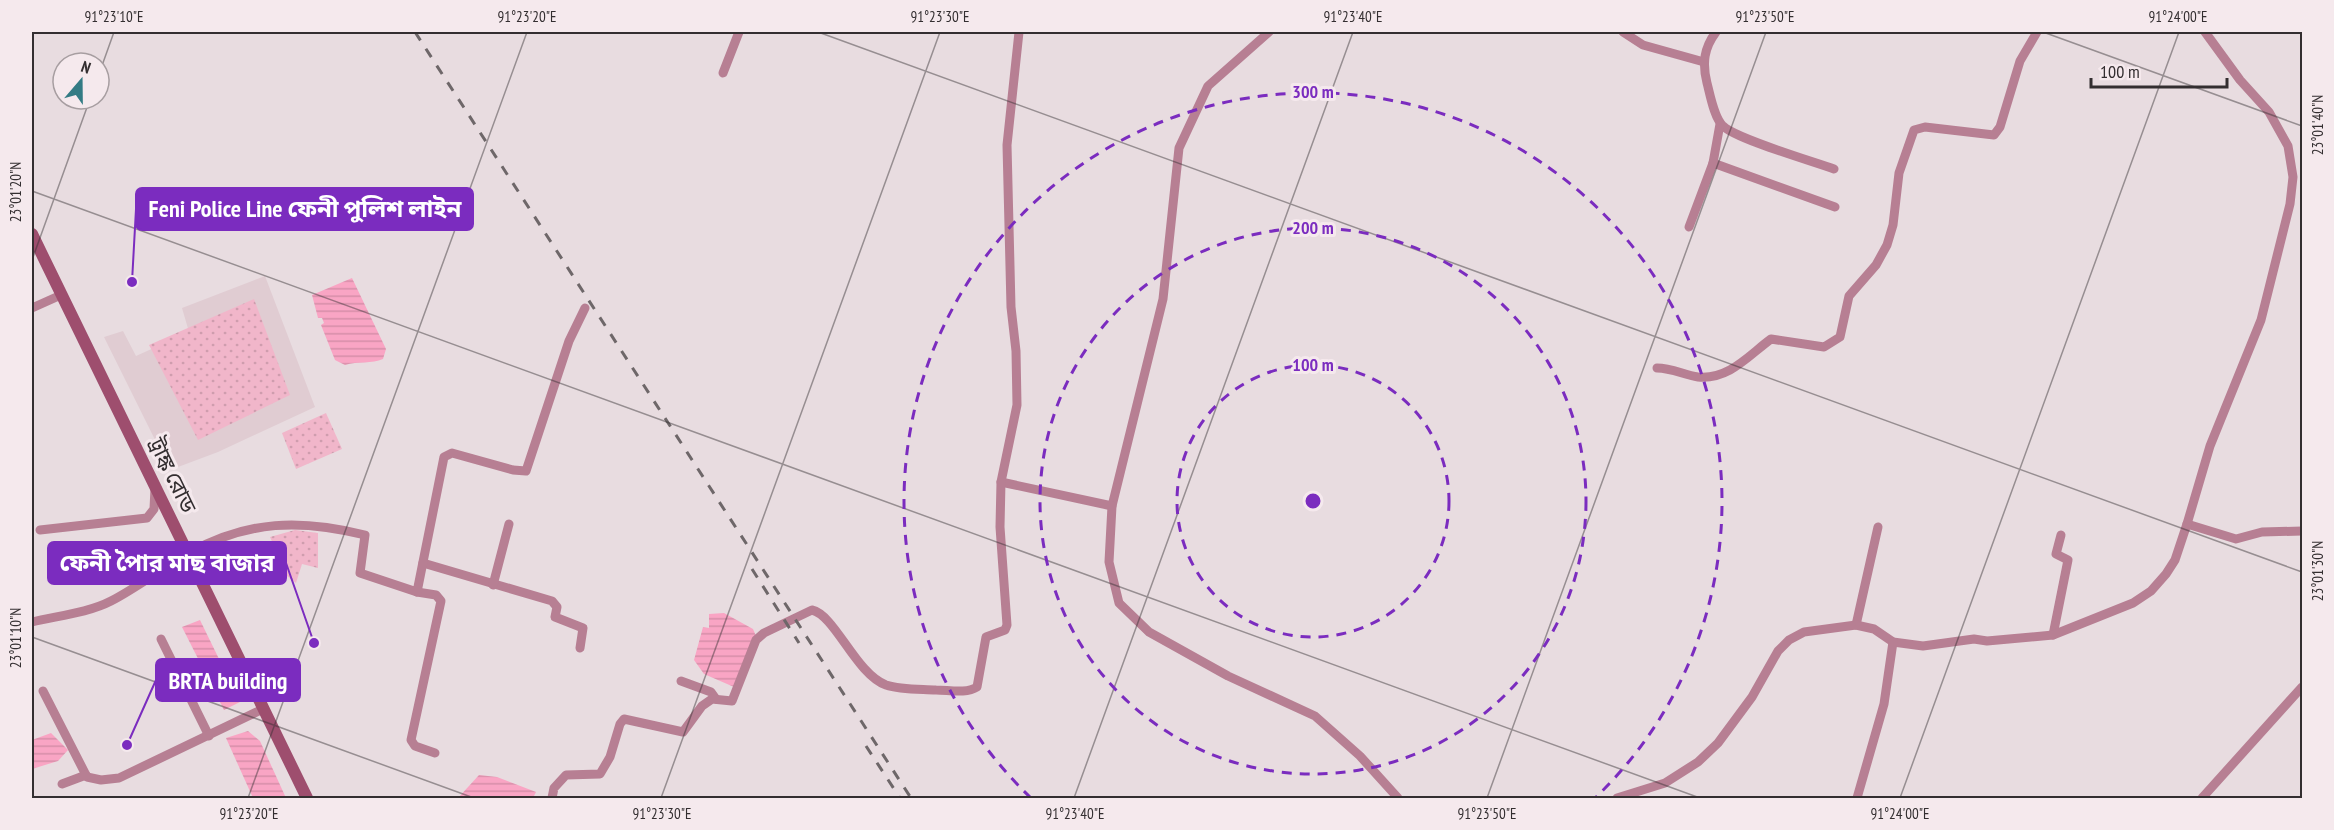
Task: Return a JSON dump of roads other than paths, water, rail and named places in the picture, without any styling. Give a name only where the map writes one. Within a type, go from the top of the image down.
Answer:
[{"type":"main road","name":"ট্রাঙ্ক রোড","points":[[32,234],[307,798]]},
{"type":"street","points":[[723,73],[739,32]]},
{"type":"street","points":[[552,798],[554,788],[566,775],[600,774],[610,757],[620,724],[624,719],[683,732],[702,706],[712,699],[732,701],[737,695],[756,640],[764,633],[812,610],[824,617],[867,672],[886,685],[955,691],[971,691],[977,687],[986,638],[1005,630],[1007,625],[1000,527],[1001,482],[1017,405],[1016,351],[1011,307],[1007,145],[1019,32]]},
{"type":"street","points":[[1269,32],[1208,86],[1179,148],[1162,299],[1112,506],[1109,562],[1119,603],[1149,632],[1228,676],[1315,716],[1360,756],[1398,798]]},
{"type":"street","points":[[1623,32],[1643,45],[1704,62]]},
{"type":"street","points":[[1689,227],[1713,163],[1720,124],[1708,87],[1704,62],[1707,43],[1716,32]]},
{"type":"street","points":[[1657,368],[1668,368],[1701,377],[1720,375],[1760,351],[1771,339],[1824,348],[1840,337],[1849,296],[1876,265],[1887,245],[1893,225],[1899,173],[1914,130],[1925,127],[1994,135],[2000,127],[2020,61],[2037,32]]},
{"type":"street","points":[[1617,798],[1665,783],[1705,756],[1718,743],[1745,706],[1778,651],[1789,640],[1804,632],[1856,625],[1874,629],[1893,642],[1923,646],[1974,639],[1987,641],[2053,634],[2111,613],[2151,591],[2175,560],[2210,446],[2261,320],[2290,204],[2294,177],[2288,146],[2270,112],[2240,80],[2205,32]]},
{"type":"street","points":[[1720,124],[1736,133],[1834,169]]},
{"type":"street","points":[[1713,163],[1835,207]]},
{"type":"street","points":[[32,308],[61,295]]},
{"type":"street","points":[[417,592],[444,457],[452,453],[513,470],[525,471],[569,341],[585,308]]},
{"type":"street","points":[[1001,482],[1112,506]]},
{"type":"street","points":[[40,530],[147,518],[153,509],[155,488]]},
{"type":"street","points":[[32,622],[108,603],[188,554],[222,537],[267,525],[290,523],[362,534],[366,537],[360,573],[417,592],[436,595],[441,601],[411,740],[415,746],[435,753]]},
{"type":"street","points":[[493,585],[509,524]]},
{"type":"street","points":[[2187,524],[2236,539],[2262,531],[2302,531]]},
{"type":"street","points":[[1856,625],[1878,527]]},
{"type":"street","points":[[2053,634],[2068,560],[2056,554],[2061,535]]},
{"type":"street","points":[[423,563],[552,601],[557,608],[555,617],[583,628],[580,648]]},
{"type":"street","points":[[161,639],[209,736]]},
{"type":"street","points":[[1857,798],[1884,704],[1893,642]]},
{"type":"street","points":[[681,681],[704,688],[716,699]]},
{"type":"street","points":[[2202,798],[2302,687]]},
{"type":"street","points":[[43,691],[86,775]]},
{"type":"street","points":[[62,784],[86,775],[101,780],[119,778],[264,709]]},
{"type":"railway","points":[[415,32],[911,798]]},
{"type":"railway","points":[[752,569],[799,643]]},
{"type":"railway","points":[[866,746],[900,798]]},
{"type":"place","name":"Feni Police Line ফেনী পুলিশ লাইন","points":[[132,282]]},
{"type":"place","name":"ফেনী পৈার মাছ বাজার","points":[[314,643]]},
{"type":"place","name":"BRTA building","points":[[127,745]]}]
